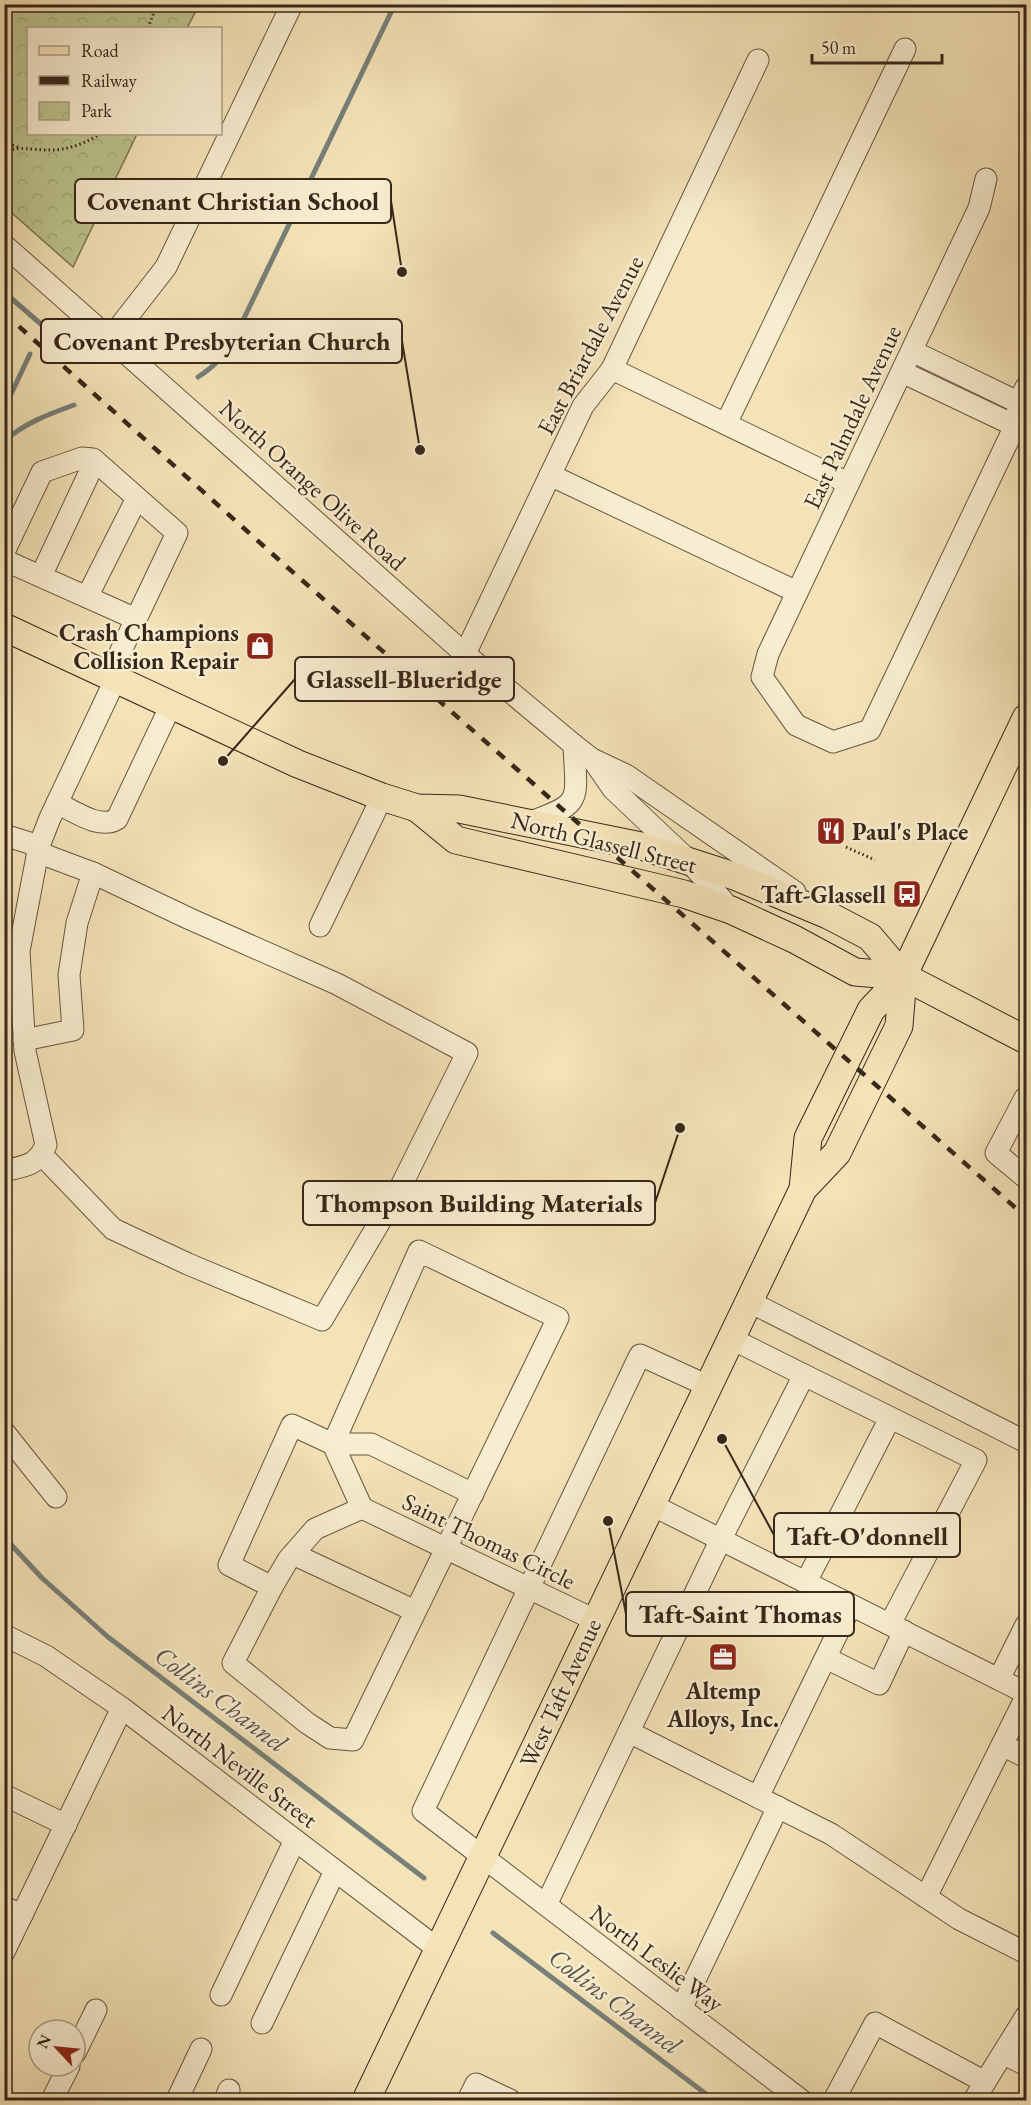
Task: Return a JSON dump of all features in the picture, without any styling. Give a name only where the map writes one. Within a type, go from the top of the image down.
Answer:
[{"type":"main road","name":"North Glassell Street","points":[[4,627],[298,764],[382,797],[417,808],[459,809],[641,846],[737,877],[828,915],[870,938],[903,976],[1026,1040]]},
{"type":"main road","points":[[903,976],[1026,718]]},
{"type":"main road","name":"North Glassell Street","points":[[417,808],[456,840],[684,894],[731,910],[794,939],[855,972],[903,976]]},
{"type":"main road","name":"West Taft Avenue","points":[[366,2100],[802,1189],[837,1153],[899,1026],[903,976]]},
{"type":"street","points":[[110,339],[166,267],[292,4]]},
{"type":"street","points":[[726,424],[905,49]]},
{"type":"street","name":"East Briardale Avenue","points":[[465,654],[583,406],[612,369],[758,60]]},
{"type":"street","name":"East Palmdale Avenue","points":[[986,179],[979,208],[768,654],[762,676],[796,725],[833,742],[870,730],[1021,429]]},
{"type":"street","name":"North Orange Olive Road","points":[[4,245],[465,654],[574,745],[592,759],[626,775],[828,915]]},
{"type":"street","points":[[902,372],[1021,429],[1024,398],[912,351]]},
{"type":"street","points":[[612,369],[848,483]]},
{"type":"street","points":[[4,552],[42,472],[82,458],[95,461],[177,533],[136,619],[38,849],[19,951],[13,999],[46,1145],[42,1155],[33,1164],[4,1171]]},
{"type":"street","points":[[41,576],[95,461]]},
{"type":"street","points":[[550,475],[797,592]]},
{"type":"street","points":[[87,597],[137,498]]},
{"type":"street","points":[[4,560],[136,619]]},
{"type":"street","points":[[57,803],[100,823],[110,824],[117,819],[171,705]]},
{"type":"street","points":[[528,823],[559,812],[573,800],[576,790],[574,745]]},
{"type":"street","name":"North Orange Olive Road","points":[[592,759],[613,789],[657,828],[731,910]]},
{"type":"street","points":[[320,926],[382,797]]},
{"type":"street","points":[[4,835],[337,984],[467,1053],[402,1184],[322,1320],[188,1264],[113,1229],[42,1155]]},
{"type":"street","points":[[24,1040],[74,1030],[69,975],[77,923],[93,873]]},
{"type":"street","points":[[1026,1097],[996,1154],[1026,1178]]},
{"type":"street","points":[[419,1251],[558,1318],[353,1740],[330,1738],[307,1723],[233,1663],[293,1554],[315,1529],[362,1508],[333,1444],[419,1251]]},
{"type":"street","points":[[748,1301],[1026,1442]]},
{"type":"street","points":[[730,1338],[976,1460],[897,1628],[879,1684],[826,1658]]},
{"type":"street","points":[[530,1589],[640,1355],[708,1386]]},
{"type":"street","points":[[546,1905],[721,1539],[804,1375]]},
{"type":"street","points":[[806,1582],[890,1418]]},
{"type":"street","points":[[273,1587],[229,1565],[292,1425],[333,1444],[371,1444],[473,1494]]},
{"type":"street","points":[[4,1432],[56,1497]]},
{"type":"street","points":[[650,1504],[999,1679],[1026,1695],[926,1897]]},
{"type":"street","name":"Saint Thomas Circle","points":[[362,1508],[595,1620]]},
{"type":"street","points":[[293,1554],[415,1611]]},
{"type":"street","name":"North Leslie Way","points":[[530,1589],[423,1811],[801,2100]]},
{"type":"street","points":[[758,1797],[851,1605]]},
{"type":"street","points":[[999,1679],[1026,1625]]},
{"type":"street","name":"North Neville Street","points":[[4,1635],[46,1656],[123,1708],[438,1949]]},
{"type":"street","points":[[4,1952],[13,1911],[66,1825],[123,1708]]},
{"type":"street","points":[[628,1732],[831,1834],[959,1920],[1026,1953]]},
{"type":"street","points":[[1002,1745],[1026,1757]]},
{"type":"street","points":[[4,1795],[66,1825]]},
{"type":"street","points":[[681,2009],[778,1807]]},
{"type":"street","points":[[220,1995],[295,1840]]},
{"type":"street","points":[[262,2024],[335,1871]]},
{"type":"street","points":[[87,2028],[96,2010]]},
{"type":"street","points":[[974,2100],[1026,2016]]},
{"type":"street","points":[[834,2100],[875,2023],[985,2082]]},
{"type":"street","points":[[177,2100],[201,2049]]},
{"type":"street","points":[[1004,2054],[1026,2064]]},
{"type":"street","points":[[52,2100],[63,2078]]},
{"type":"street","points":[[468,2100],[476,2084],[510,2100]]},
{"type":"path","points":[[148,27],[157,4]]},
{"type":"path","points":[[4,142],[21,148],[54,151],[84,143],[98,135]]},
{"type":"path","points":[[4,152],[21,148]]},
{"type":"path","points":[[846,847],[875,860]]},
{"type":"green space","points":[[5,4],[199,5],[188,27],[27,27],[27,135],[137,135],[73,267],[5,207]]},
{"type":"waterway","points":[[198,377],[219,360],[234,339],[395,4]]},
{"type":"waterway","name":"Collins Channel","points":[[4,292],[50,332],[47,335]]},
{"type":"waterway","name":"Collins Channel","points":[[4,409],[30,354]]},
{"type":"waterway","points":[[4,441],[29,424],[74,405]]},
{"type":"waterway","name":"Collins Channel","points":[[4,1537],[42,1578],[108,1637],[424,1878]]},
{"type":"waterway","name":"Collins Channel","points":[[493,1933],[714,2100]]},
{"type":"railway","points":[[4,313],[287,567],[1026,1217]]},
{"type":"place","name":"Covenant Christian School","points":[[402,272]]},
{"type":"place","name":"Covenant Presbyterian Church","points":[[420,450]]},
{"type":"place","name":"Crash Champions Collision Repair","points":[[260,646]]},
{"type":"place","name":"Glassell-Blueridge","points":[[223,761]]},
{"type":"place","name":"Paul's Place","points":[[831,831]]},
{"type":"place","name":"Taft-Glassell","points":[[907,894]]},
{"type":"place","name":"Thompson Building Materials","points":[[680,1128]]},
{"type":"place","name":"Taft-O'donnell","points":[[722,1439]]},
{"type":"place","name":"Taft-Saint Thomas","points":[[608,1521]]},
{"type":"place","name":"Altemp Alloys, Inc.","points":[[723,1657]]}]
